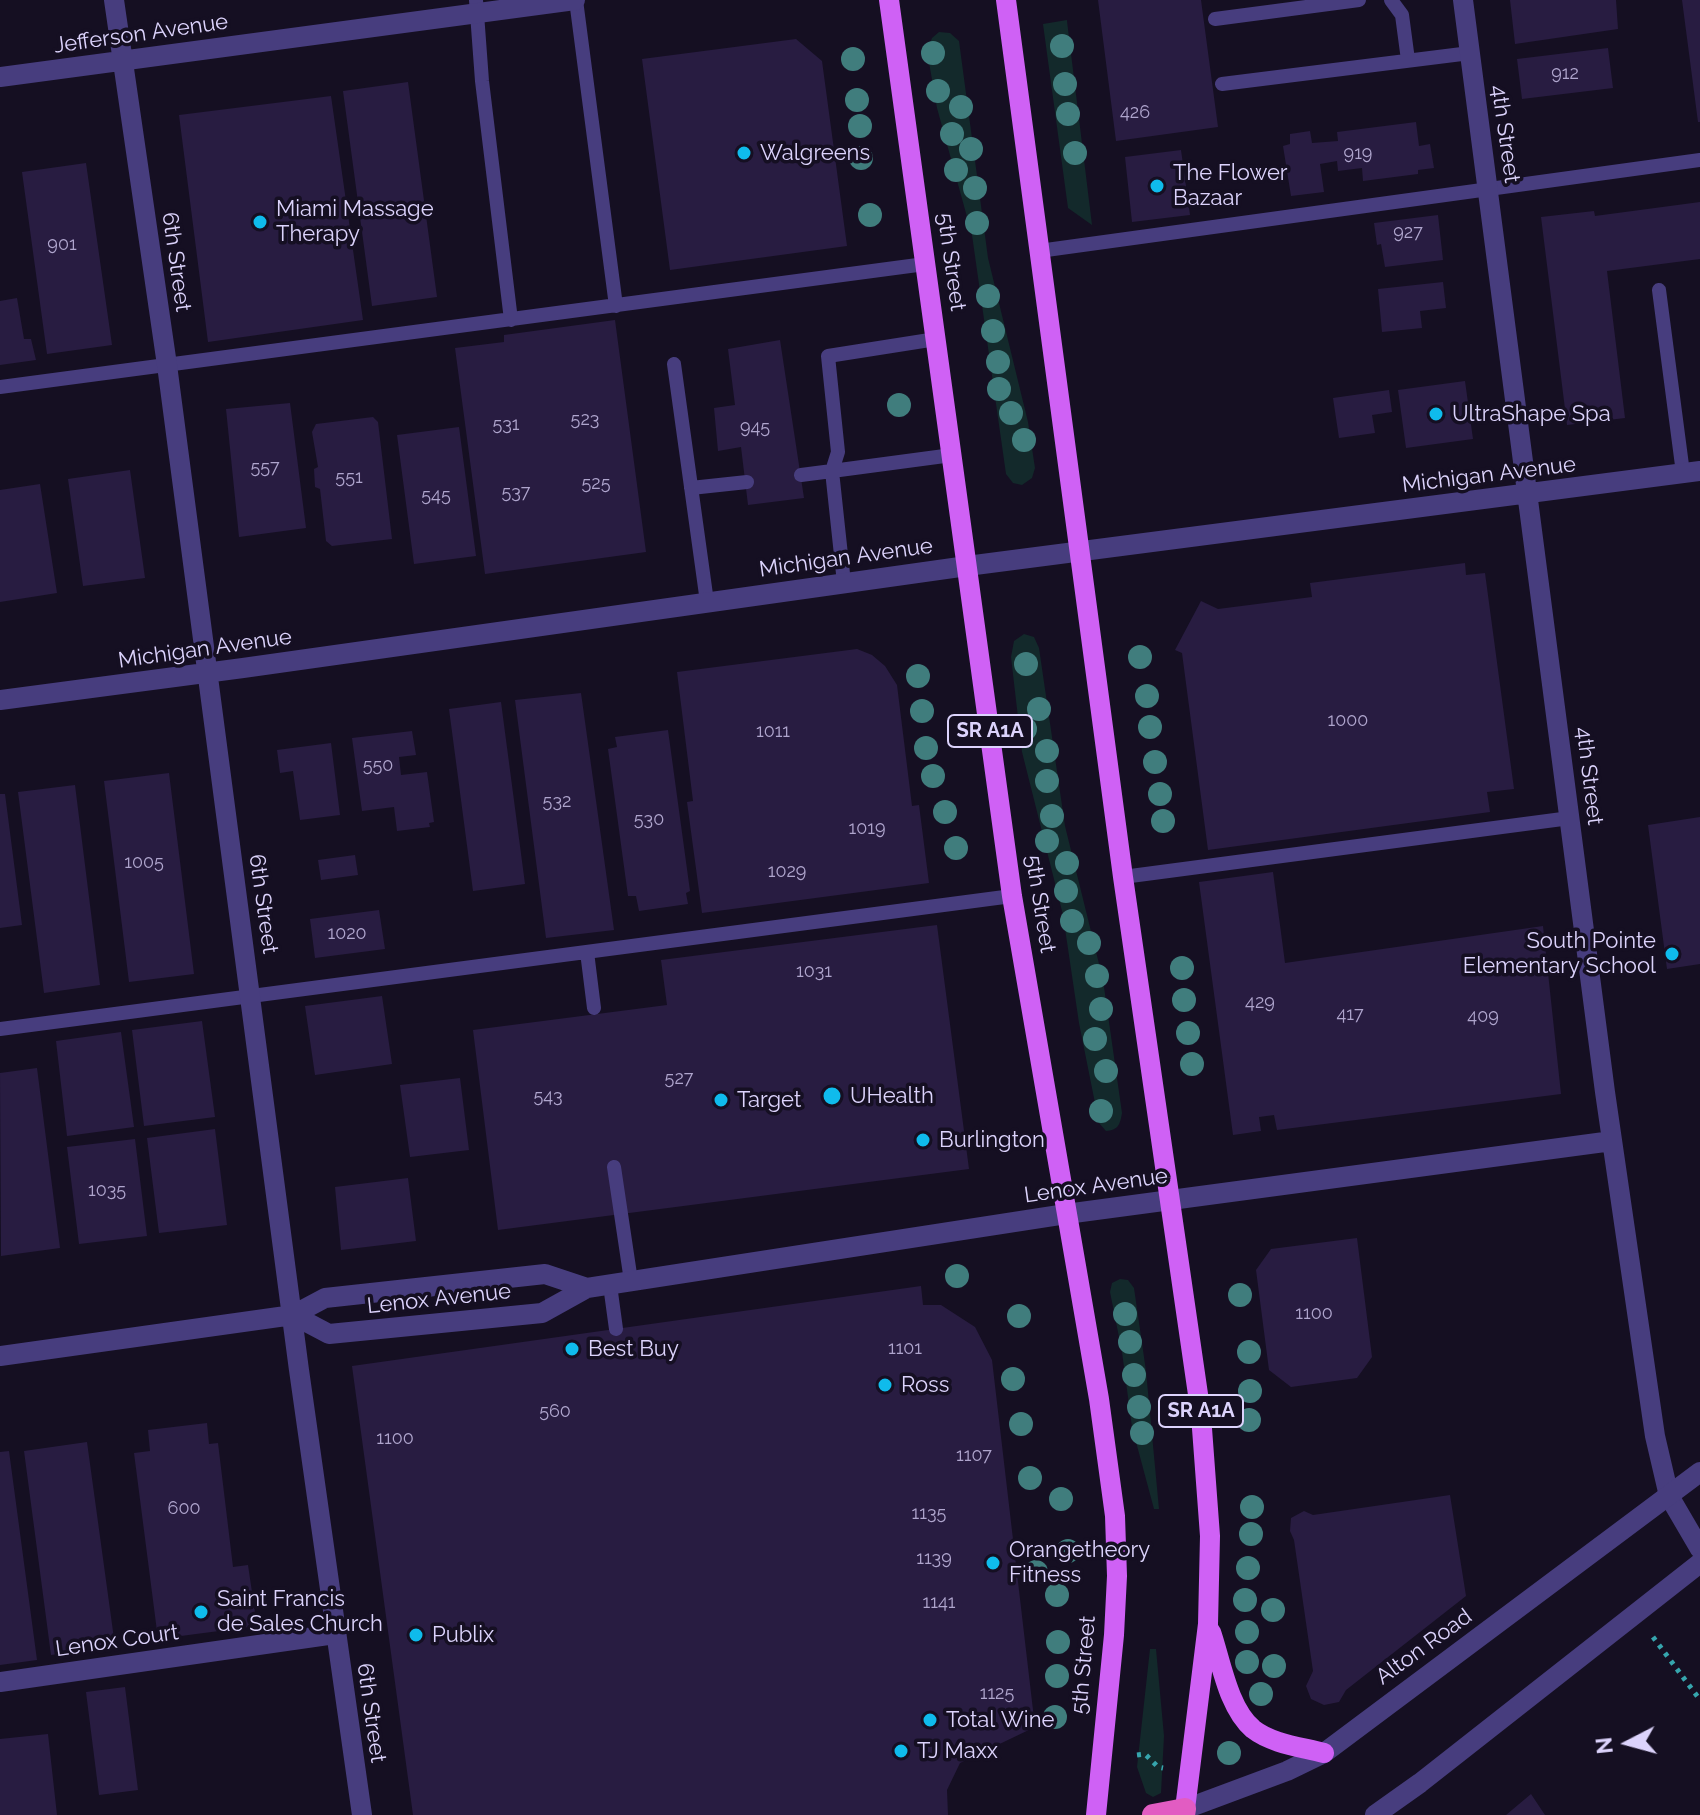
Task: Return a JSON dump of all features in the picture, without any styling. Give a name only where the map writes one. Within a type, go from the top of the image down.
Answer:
[{"type":"highway","name":"Alton Road","points":[[1153,1815],[1184,1812]]},
{"type":"main road","name":"5th Street","points":[[889,0],[1012,896],[1099,1399],[1115,1516],[1117,1576],[1114,1635],[1096,1815]]},
{"type":"main road","name":"SR A1A","points":[[1006,0],[1123,877],[1201,1415],[1210,1536],[1208,1624],[1184,1812]]},
{"type":"main road","points":[[1208,1624],[1243,1718],[1254,1730],[1273,1739],[1324,1753]]},
{"type":"street","name":"6th Street","points":[[114,0],[167,365],[335,1634],[362,1815]]},
{"type":"street","name":"Jefferson Avenue","points":[[0,77],[476,6],[575,0]]},
{"type":"street","name":"4th Street","points":[[1463,0],[1612,1141],[1655,1436],[1669,1496],[1700,1549]]},
{"type":"street","name":"Michigan Avenue","points":[[0,700],[967,566],[1692,472]]},
{"type":"street","name":"Lenox Avenue","points":[[293,1315],[329,1334],[542,1313],[587,1288],[1066,1214],[1612,1141]]},
{"type":"street","name":"Lenox Avenue","points":[[0,1356],[293,1315],[325,1298],[545,1274],[587,1288]]},
{"type":"street","name":"Alton Road","points":[[1184,1812],[1324,1753],[1700,1472]]},
{"type":"street","points":[[1375,1815],[1700,1563]]},
{"type":"street","name":"Lenox Court","points":[[0,1682],[335,1634]]},
{"type":"lane","points":[[575,0],[616,306]]},
{"type":"lane","points":[[1215,19],[1359,0]]},
{"type":"lane","points":[[1391,0],[1402,15],[1408,60]]},
{"type":"lane","points":[[476,6],[511,320]]},
{"type":"lane","points":[[1222,84],[1470,53]]},
{"type":"lane","points":[[1039,251],[1700,160]]},
{"type":"lane","points":[[0,387],[925,264]]},
{"type":"lane","points":[[1659,290],[1692,472]]},
{"type":"lane","points":[[844,583],[832,471],[838,452],[828,356],[936,339]]},
{"type":"lane","points":[[674,364],[707,602]]},
{"type":"lane","points":[[801,475],[952,455]]},
{"type":"lane","points":[[691,488],[747,482]]},
{"type":"lane","points":[[1123,877],[1570,818]]},
{"type":"lane","points":[[0,1029],[1012,896]]},
{"type":"lane","points":[[587,952],[594,1008]]},
{"type":"lane","points":[[614,1167],[631,1281]]},
{"type":"lane","points":[[610,1285],[616,1329]]},
{"type":"path","points":[[1664,1653],[1700,1700]]},
{"type":"path","points":[[1137,1755],[1145,1754],[1158,1767],[1164,1768]]},
{"type":"green space","points":[[1067,20],[1092,225],[1068,208],[1043,24]]},
{"type":"green space","points":[[939,32],[950,33],[959,41],[988,258],[1028,422],[1035,468],[1032,478],[1022,485],[1013,483],[1006,474],[972,235],[937,108],[927,51],[932,38]]},
{"type":"green space","points":[[1024,634],[1034,637],[1039,648],[1065,826],[1103,980],[1122,1113],[1118,1126],[1106,1131],[1099,1123],[1079,1023],[1063,915],[1022,752],[1011,657],[1014,641]]},
{"type":"green space","points":[[1120,1279],[1128,1280],[1134,1288],[1146,1371],[1159,1509],[1154,1509],[1132,1427],[1110,1292],[1112,1283]]},
{"type":"green space","points":[[1150,1649],[1156,1649],[1164,1736],[1161,1793],[1153,1797],[1146,1793],[1137,1767]]},
{"type":"building","points":[[1098,0],[1201,0],[1218,127],[1116,141]]},
{"type":"building","points":[[1510,0],[1616,0],[1618,29],[1515,44]]},
{"type":"building","points":[[1682,0],[1700,0],[1700,122],[1698,122]]},
{"type":"building","name":"Walgreens","points":[[796,39],[822,61],[847,246],[670,270],[642,59]]},
{"type":"building","points":[[1608,48],[1613,88],[1522,99],[1517,59]]},
{"type":"building","points":[[408,82],[437,297],[372,306],[343,91]]},
{"type":"building","points":[[331,96],[363,320],[208,342],[179,115]]},
{"type":"building","points":[[1416,122],[1419,146],[1430,144],[1434,168],[1418,170],[1418,174],[1363,181],[1362,168],[1338,171],[1337,161],[1320,164],[1324,192],[1291,196],[1283,146],[1290,144],[1290,134],[1310,131],[1312,143],[1338,141],[1337,132]]},
{"type":"building","name":"The Flower Bazaar","points":[[1181,150],[1190,215],[1132,222],[1125,157]]},
{"type":"building","points":[[86,163],[112,345],[47,354],[22,172]]},
{"type":"building","points":[[1700,202],[1700,259],[1607,271],[1625,418],[1567,425],[1541,217],[1594,211],[1595,216]]},
{"type":"building","points":[[1438,215],[1443,260],[1385,267],[1381,244],[1377,245],[1374,223]]},
{"type":"building","points":[[1443,282],[1446,308],[1420,311],[1422,328],[1382,332],[1378,289]]},
{"type":"building","points":[[17,298],[24,339],[31,339],[36,360],[0,365],[0,301]]},
{"type":"building","points":[[615,320],[646,552],[485,574],[455,348],[504,342],[504,335]]},
{"type":"building","points":[[780,340],[804,498],[748,505],[741,447],[718,451],[714,408],[735,405],[728,349]]},
{"type":"building","name":"UltraShape Spa","points":[[1465,381],[1473,439],[1406,448],[1398,390]]},
{"type":"building","points":[[1389,390],[1392,412],[1372,415],[1375,433],[1339,438],[1333,398]]},
{"type":"building","points":[[290,403],[306,528],[239,537],[226,409]]},
{"type":"building","points":[[373,417],[378,422],[392,539],[332,546],[326,541],[320,489],[315,487],[314,469],[318,467],[312,432],[316,424]]},
{"type":"building","points":[[459,427],[476,556],[414,564],[397,435]]},
{"type":"building","points":[[130,470],[145,578],[83,586],[68,479]]},
{"type":"building","points":[[40,484],[57,593],[0,602],[0,490]]},
{"type":"building","points":[[1465,563],[1466,575],[1485,573],[1514,789],[1487,792],[1490,812],[1208,850],[1182,653],[1175,650],[1201,601],[1218,609],[1312,597],[1310,583]]},
{"type":"building","points":[[857,649],[872,655],[885,666],[897,685],[912,806],[919,805],[929,883],[702,913],[687,802],[693,801],[677,672]]},
{"type":"building","points":[[581,693],[614,930],[546,938],[515,700]]},
{"type":"building","points":[[501,702],[525,884],[473,891],[449,709]]},
{"type":"building","points":[[668,730],[690,891],[686,893],[688,904],[639,911],[636,896],[628,896],[608,749],[617,747],[615,737]]},
{"type":"building","points":[[412,731],[416,755],[399,757],[401,775],[427,772],[434,822],[429,823],[430,827],[397,831],[394,807],[362,811],[352,738]]},
{"type":"building","points":[[331,743],[340,815],[300,820],[293,771],[280,773],[277,750]]},
{"type":"building","points":[[169,773],[194,974],[129,982],[104,781]]},
{"type":"building","points":[[75,785],[100,985],[44,993],[18,792]]},
{"type":"building","points":[[0,794],[5,794],[22,925],[0,928]]},
{"type":"building","name":"South Pointe Elementary School","points":[[1700,817],[1700,964],[1667,969],[1648,825]]},
{"type":"building","points":[[355,855],[358,875],[321,880],[318,860]]},
{"type":"building","points":[[1273,872],[1285,963],[1543,926],[1561,1094],[1277,1130],[1274,1115],[1259,1117],[1261,1131],[1233,1135],[1199,882]]},
{"type":"building","points":[[379,910],[385,949],[315,958],[310,919]]},
{"type":"building","name":"Target","points":[[937,925],[969,1169],[498,1230],[473,1030],[667,1005],[661,960]]},
{"type":"building","points":[[382,996],[392,1064],[315,1075],[305,1006]]},
{"type":"building","points":[[202,1021],[215,1117],[144,1126],[132,1030]]},
{"type":"building","points":[[121,1032],[134,1127],[67,1136],[56,1041]]},
{"type":"building","points":[[37,1068],[60,1248],[1,1256],[0,1073]]},
{"type":"building","points":[[460,1078],[469,1150],[410,1157],[400,1085]]},
{"type":"building","points":[[215,1129],[227,1225],[159,1233],[147,1138]]},
{"type":"building","points":[[135,1139],[147,1236],[79,1244],[67,1147]]},
{"type":"building","points":[[408,1178],[416,1241],[341,1250],[335,1187]]},
{"type":"building","points":[[1357,1238],[1372,1357],[1357,1378],[1291,1387],[1269,1370],[1256,1270],[1271,1249]]},
{"type":"building","points":[[921,1286],[923,1305],[941,1305],[975,1327],[992,1360],[1035,1727],[960,1763],[947,1790],[948,1815],[413,1815],[352,1366]]},
{"type":"building","points":[[207,1423],[209,1444],[218,1443],[233,1567],[248,1565],[257,1626],[158,1639],[134,1453],[150,1451],[148,1430]]},
{"type":"building","points":[[87,1442],[115,1646],[51,1655],[24,1451]]},
{"type":"building","points":[[9,1451],[37,1660],[0,1665],[0,1452]]},
{"type":"building","points":[[1450,1495],[1466,1596],[1346,1690],[1339,1702],[1324,1705],[1311,1699],[1306,1686],[1313,1671],[1294,1540],[1290,1531],[1291,1518],[1304,1511],[1313,1515]]},
{"type":"building","points":[[125,1687],[138,1790],[99,1795],[86,1692]]},
{"type":"building","points":[[48,1734],[57,1815],[0,1815],[0,1739]]},
{"type":"building","points":[[1531,1794],[1545,1815],[1506,1815]]},
{"type":"place","name":"Walgreens","points":[[744,153]]},
{"type":"place","name":"The Flower Bazaar","points":[[1157,186]]},
{"type":"place","name":"Miami Massage Therapy","points":[[260,222]]},
{"type":"place","name":"UltraShape Spa","points":[[1436,414]]},
{"type":"place","name":"South Pointe Elementary School","points":[[1672,954]]},
{"type":"place","name":"UHealth","points":[[832,1096]]},
{"type":"place","name":"Target","points":[[721,1100]]},
{"type":"place","name":"Burlington","points":[[923,1140]]},
{"type":"place","name":"Best Buy","points":[[572,1349]]},
{"type":"place","name":"Ross","points":[[885,1385]]},
{"type":"place","name":"Orangetheory Fitness","points":[[993,1563]]},
{"type":"place","name":"Saint Francis de Sales Church","points":[[201,1612]]},
{"type":"place","name":"Publix","points":[[416,1635]]},
{"type":"place","name":"Total Wine","points":[[930,1720]]},
{"type":"place","name":"TJ Maxx","points":[[901,1751]]}]
